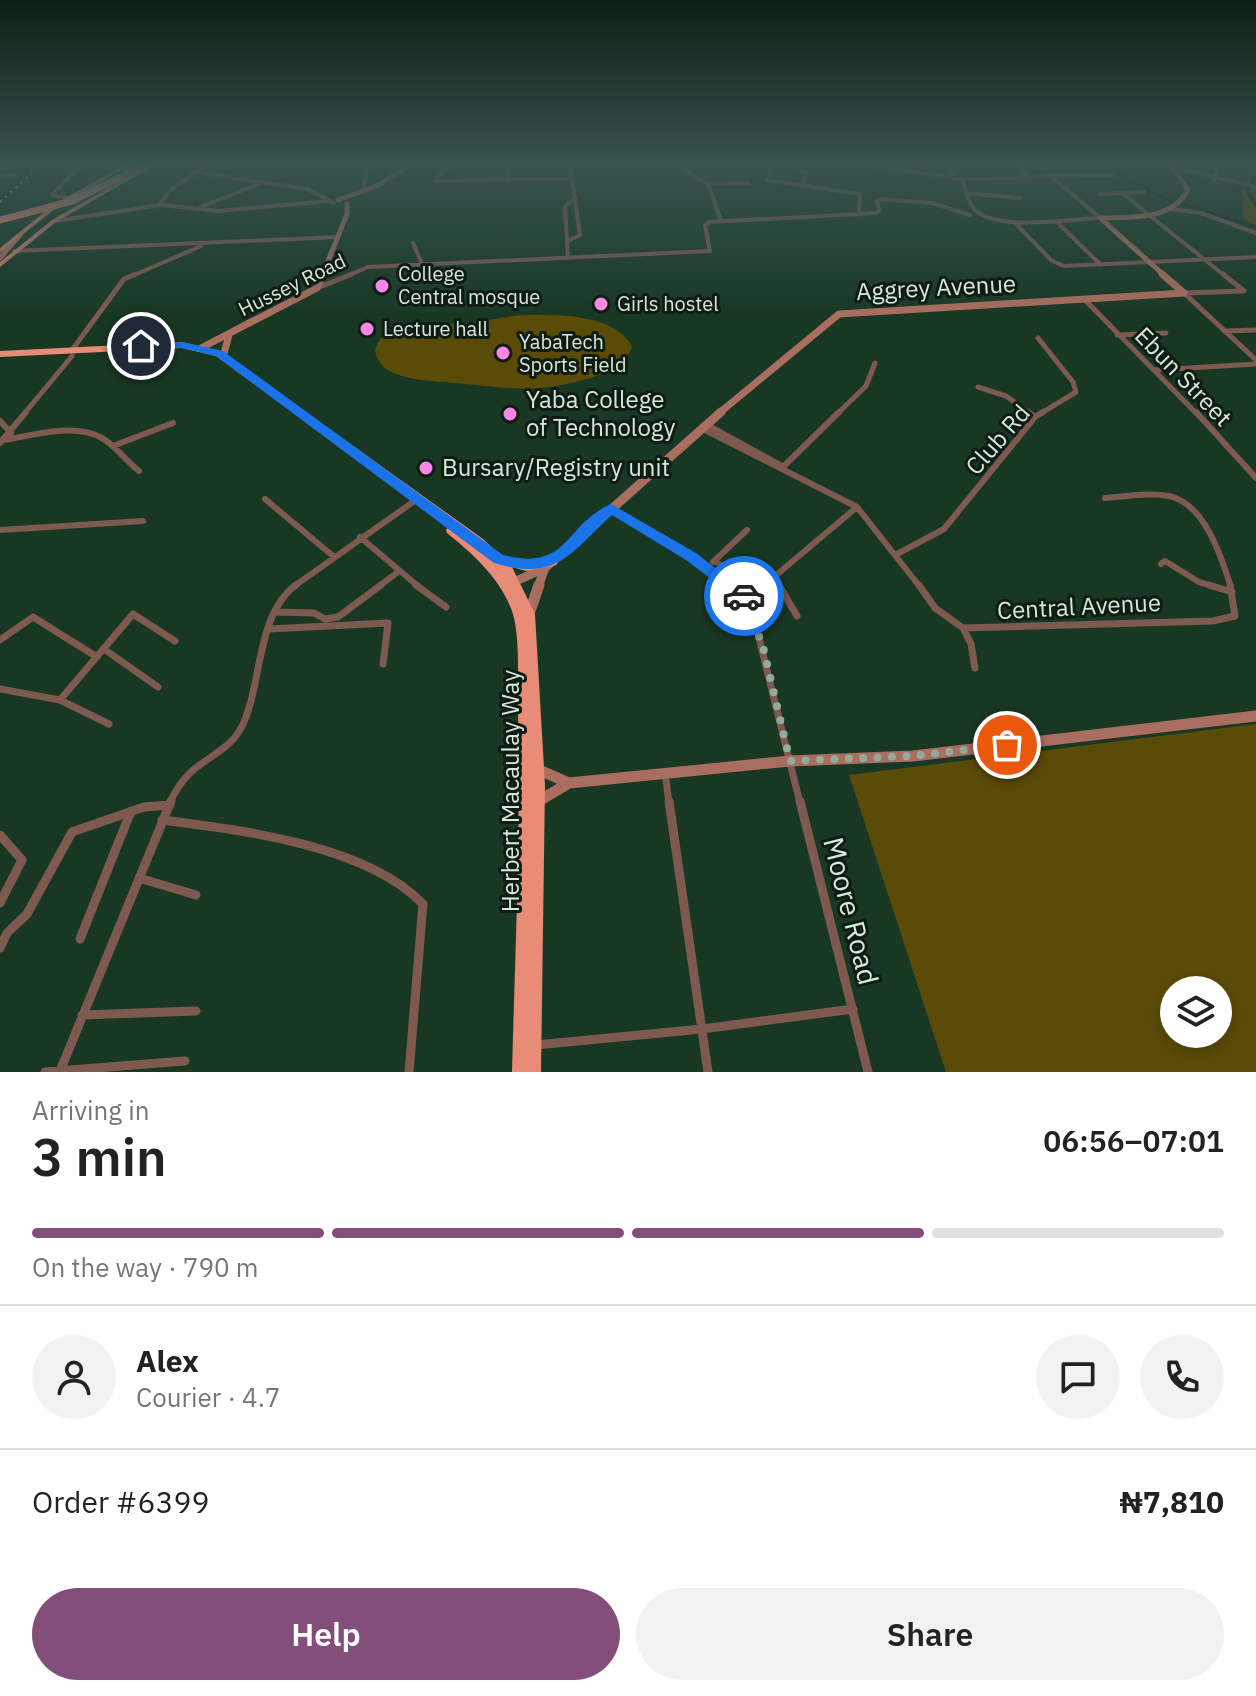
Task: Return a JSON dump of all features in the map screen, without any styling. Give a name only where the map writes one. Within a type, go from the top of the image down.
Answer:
[{"type":"highway","name":"Herbert Macaulay Way","points":[[0,357],[162,345],[201,348],[223,357],[499,559],[516,581],[529,614],[537,769],[532,1072]]},
{"type":"highway","name":"Herbert Macaulay Way","points":[[72,353],[182,352],[211,355],[413,502],[498,572],[517,604],[522,625],[527,785],[521,1072]]},
{"type":"highway","points":[[499,559],[526,566],[548,565]]},
{"type":"main road","points":[[0,251],[45,214]]},
{"type":"main road","points":[[0,265],[14,251],[66,214]]},
{"type":"street","points":[[54,221],[102,214]]},
{"type":"street","points":[[317,288],[347,214]]},
{"type":"street","points":[[565,214],[568,258]]},
{"type":"street","points":[[568,241],[580,235],[578,214]]},
{"type":"street","points":[[719,214],[721,221],[828,214]]},
{"type":"street","points":[[982,214],[1015,223],[1152,215],[1244,291],[1184,293]]},
{"type":"street","points":[[1095,214],[1151,262],[1256,362]]},
{"type":"street","points":[[1204,214],[1256,233]]},
{"type":"street","points":[[565,219],[579,218]]},
{"type":"street","name":"Hussey Road","points":[[201,348],[317,288],[361,269],[710,251],[705,225],[721,221]]},
{"type":"street","points":[[1015,223],[1051,260],[1066,266],[1256,257]]},
{"type":"street","points":[[1058,223],[1101,265]]},
{"type":"street","points":[[0,258],[20,235]]},
{"type":"street","points":[[14,251],[338,237]]},
{"type":"street","points":[[413,243],[422,264]]},
{"type":"street","points":[[2,441],[72,353],[124,279],[206,244]]},
{"type":"street","name":"Aggrey Avenue","points":[[548,565],[775,364],[839,314],[1184,293]]},
{"type":"street","name":"Ebun Street","points":[[1085,300],[1256,478]]},
{"type":"street","points":[[1224,331],[1256,330]]},
{"type":"street","points":[[1117,335],[1166,333]]},
{"type":"street","points":[[223,357],[229,335]]},
{"type":"street","name":"Club Rd","points":[[897,554],[944,529],[1035,417],[1064,403],[1076,391],[1038,338]]},
{"type":"street","points":[[1155,370],[1256,362]]},
{"type":"street","points":[[782,468],[866,386],[875,363]]},
{"type":"street","points":[[978,387],[1006,396],[1035,417]]},
{"type":"street","points":[[0,421],[11,433]]},
{"type":"street","points":[[113,446],[173,423]]},
{"type":"street","name":"Central Avenue","points":[[705,427],[857,507],[897,554],[935,608],[963,628],[1213,621],[1235,616],[1232,592]]},
{"type":"street","points":[[2,441],[94,434],[113,446],[139,471]]},
{"type":"street","points":[[1105,498],[1165,497],[1183,501],[1207,528],[1232,592]]},
{"type":"street","points":[[265,499],[333,556]]},
{"type":"street","points":[[60,1071],[162,820],[188,769],[228,743],[241,728],[269,629],[285,593],[413,502]]},
{"type":"street","points":[[714,561],[755,584],[774,577],[857,507]]},
{"type":"street","name":"Moore Road","points":[[611,508],[737,588],[752,610],[868,1072]]},
{"type":"street","points":[[0,530],[143,521]]},
{"type":"street","points":[[708,568],[747,530]]},
{"type":"street","points":[[360,537],[398,572],[446,607]]},
{"type":"street","points":[[1161,564],[1165,561],[1199,582],[1232,592]]},
{"type":"street","points":[[516,581],[548,565]]},
{"type":"street","points":[[529,614],[548,565]]},
{"type":"street","points":[[275,612],[307,612],[325,619],[338,617],[398,572]]},
{"type":"street","points":[[774,577],[797,616]]},
{"type":"street","points":[[60,700],[133,614],[175,641]]},
{"type":"street","points":[[0,640],[33,617],[97,657]]},
{"type":"street","points":[[269,629],[388,623],[383,664]]},
{"type":"street","points":[[963,628],[972,647],[975,668]]},
{"type":"street","points":[[104,649],[158,687]]},
{"type":"street","points":[[0,689],[60,700],[109,724]]},
{"type":"street","points":[[537,802],[569,783],[790,761],[913,756],[1256,716]]},
{"type":"street","points":[[537,769],[569,783]]},
{"type":"street","points":[[665,772],[708,1072]]},
{"type":"street","points":[[0,948],[7,933],[27,914],[66,837],[131,811],[170,805]]},
{"type":"street","points":[[80,939],[131,811]]},
{"type":"street","points":[[162,820],[294,845],[376,868],[417,892],[423,904],[409,1072]]},
{"type":"street","points":[[0,835],[22,860],[0,903]]},
{"type":"street","points":[[139,878],[196,895]]},
{"type":"street","points":[[532,1045],[702,1029],[853,1009]]},
{"type":"street","points":[[82,1015],[196,1011]]},
{"type":"street","points":[[45,1072],[185,1061]]},
{"type":"shaded area","points":[[1243,214],[1256,214],[1256,225],[1243,218]]},
{"type":"shaded area","name":"YabaTech Sports Field","points":[[530,315],[571,316],[600,322],[623,335],[632,346],[626,359],[604,373],[553,387],[522,389],[408,378],[384,367],[375,351],[381,338],[401,325],[468,323]]},
{"type":"shaded area","points":[[1256,724],[1256,1072],[946,1072],[849,775]]},
{"type":"waterway","points":[[1215,214],[1256,227]]},
{"type":"way so far","points":[[744,596],[752,610],[763,647],[790,761],[913,756],[1007,745]]},
{"type":"place","name":"College Central mosque","points":[[382,286]]},
{"type":"place","name":"Girls hostel","points":[[601,304]]},
{"type":"place","name":"Lecture hall","points":[[367,329]]},
{"type":"place","name":"YabaTech Sports Field","points":[[503,353]]},
{"type":"place","name":"Yaba College of Technology","points":[[510,414]]},
{"type":"place","name":"Bursary/Registry unit","points":[[426,468]]},
{"type":"route","points":[[141,346],[182,345],[219,354],[499,559],[526,566],[552,562],[611,508],[691,556],[744,596]]}]
